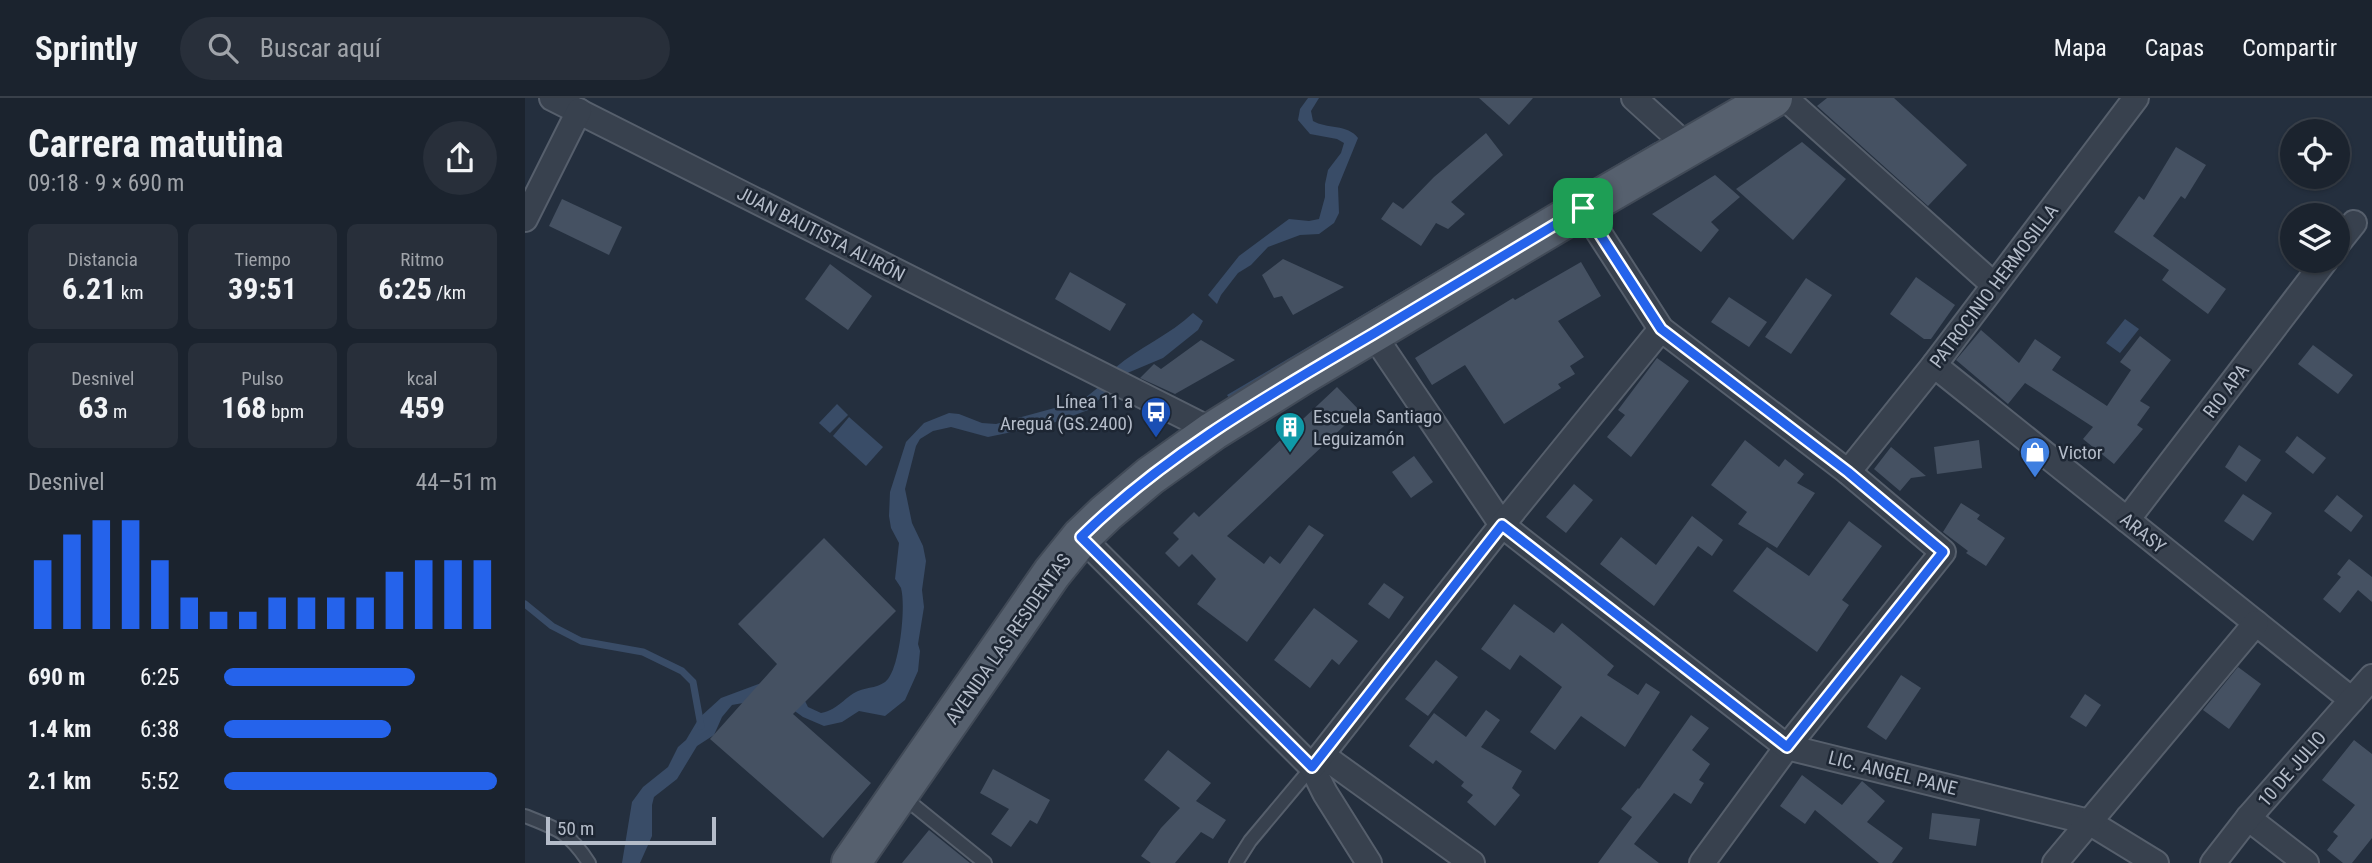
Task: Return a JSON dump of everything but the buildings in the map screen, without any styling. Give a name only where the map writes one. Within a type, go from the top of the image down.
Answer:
[{"type":"main road","name":"AVENIDA LAS RESIDENTAS","points":[[851,863],[1052,573],[1081,537],[1106,513],[1213,431],[1583,208],[1773,98]]},
{"type":"street","name":"JUAN BAUTISTA ALIRÓN","points":[[552,98],[1213,431]]},
{"type":"street","points":[[1634,98],[1689,148]]},
{"type":"street","points":[[1784,98],[1994,285]]},
{"type":"street","name":"PATROCINIO HERMOSILLA","points":[[1848,472],[1934,365],[2136,98]]},
{"type":"street","points":[[525,219],[579,111]]},
{"type":"street","points":[[1583,208],[1661,329],[1848,472],[1943,552],[1787,747],[1702,863]]},
{"type":"street","points":[[2350,228],[2354,223]]},
{"type":"street","name":"RIO APA","points":[[2127,520],[2316,273]]},
{"type":"street","points":[[1317,761],[1502,525],[1661,329]]},
{"type":"street","name":"LIC. ANGEL PANE","points":[[1373,334],[1502,525],[1787,747],[2089,822],[2157,863]]},
{"type":"street","name":"ARASY","points":[[1934,365],[2352,700]]},
{"type":"street","points":[[1081,537],[1317,761],[1472,863]]},
{"type":"street","points":[[2055,863],[2256,623]]},
{"type":"street","name":"10 DE JULIO","points":[[2213,863],[2248,818],[2372,677]]},
{"type":"street","points":[[1317,761],[1325,793],[1369,863]]},
{"type":"street","points":[[2248,818],[2306,863]]},
{"type":"lane","points":[[1236,863],[1250,841],[1317,761]]},
{"type":"lane","points":[[899,793],[985,863]]},
{"type":"lane","points":[[525,816],[558,829],[576,844],[589,863]]},
{"type":"water","points":[[1308,98],[1319,98],[1311,111],[1313,121],[1349,131],[1358,138],[1338,187],[1339,213],[1334,223],[1319,234],[1300,235],[1268,247],[1251,265],[1238,273],[1217,304],[1208,295],[1239,256],[1289,219],[1319,219],[1328,170],[1341,153],[1344,143],[1310,134],[1298,120],[1300,109]]},
{"type":"water","points":[[1655,142],[1657,144],[1229,398],[1227,395]]},
{"type":"water","points":[[1193,313],[1203,321],[1198,330],[1163,358],[1125,374],[1115,368],[1174,328]]},
{"type":"water","points":[[2125,319],[2139,329],[2120,353],[2106,343]]},
{"type":"water","points":[[1100,386],[1107,390],[1091,409],[1050,424],[988,437],[951,427],[933,431],[920,439],[905,489],[912,523],[923,546],[926,561],[922,590],[924,607],[918,644],[918,671],[905,700],[885,716],[859,711],[842,722],[824,726],[803,717],[785,704],[732,705],[722,717],[714,735],[697,746],[677,779],[654,797],[652,836],[640,863],[622,863],[632,802],[643,787],[668,767],[678,747],[686,740],[699,718],[721,698],[775,678],[802,695],[808,707],[821,713],[833,709],[858,691],[878,686],[888,679],[899,648],[903,608],[901,588],[895,579],[899,543],[891,528],[890,492],[906,442],[924,423],[949,413],[982,423],[996,424],[1073,403],[1085,398]]},
{"type":"water","points":[[837,404],[848,415],[830,433],[819,423]]},
{"type":"water","points":[[849,417],[883,447],[866,466],[833,436]]},
{"type":"waterway","points":[[525,604],[552,626],[581,641],[643,652],[682,671],[693,682],[701,726]]},
{"type":"place","name":"Línea 11 a Areguá (GS.2400)","points":[[1156,439]]},
{"type":"place","name":"Escuela Santiago Leguizamón","points":[[1290,454]]},
{"type":"place","name":"Victor","points":[[2035,479]]},
{"type":"route","points":[[1583,208],[1661,329],[1848,472],[1943,552],[1787,747],[1502,525],[1312,767],[1081,537],[1150,477],[1213,431],[1583,208]]}]
